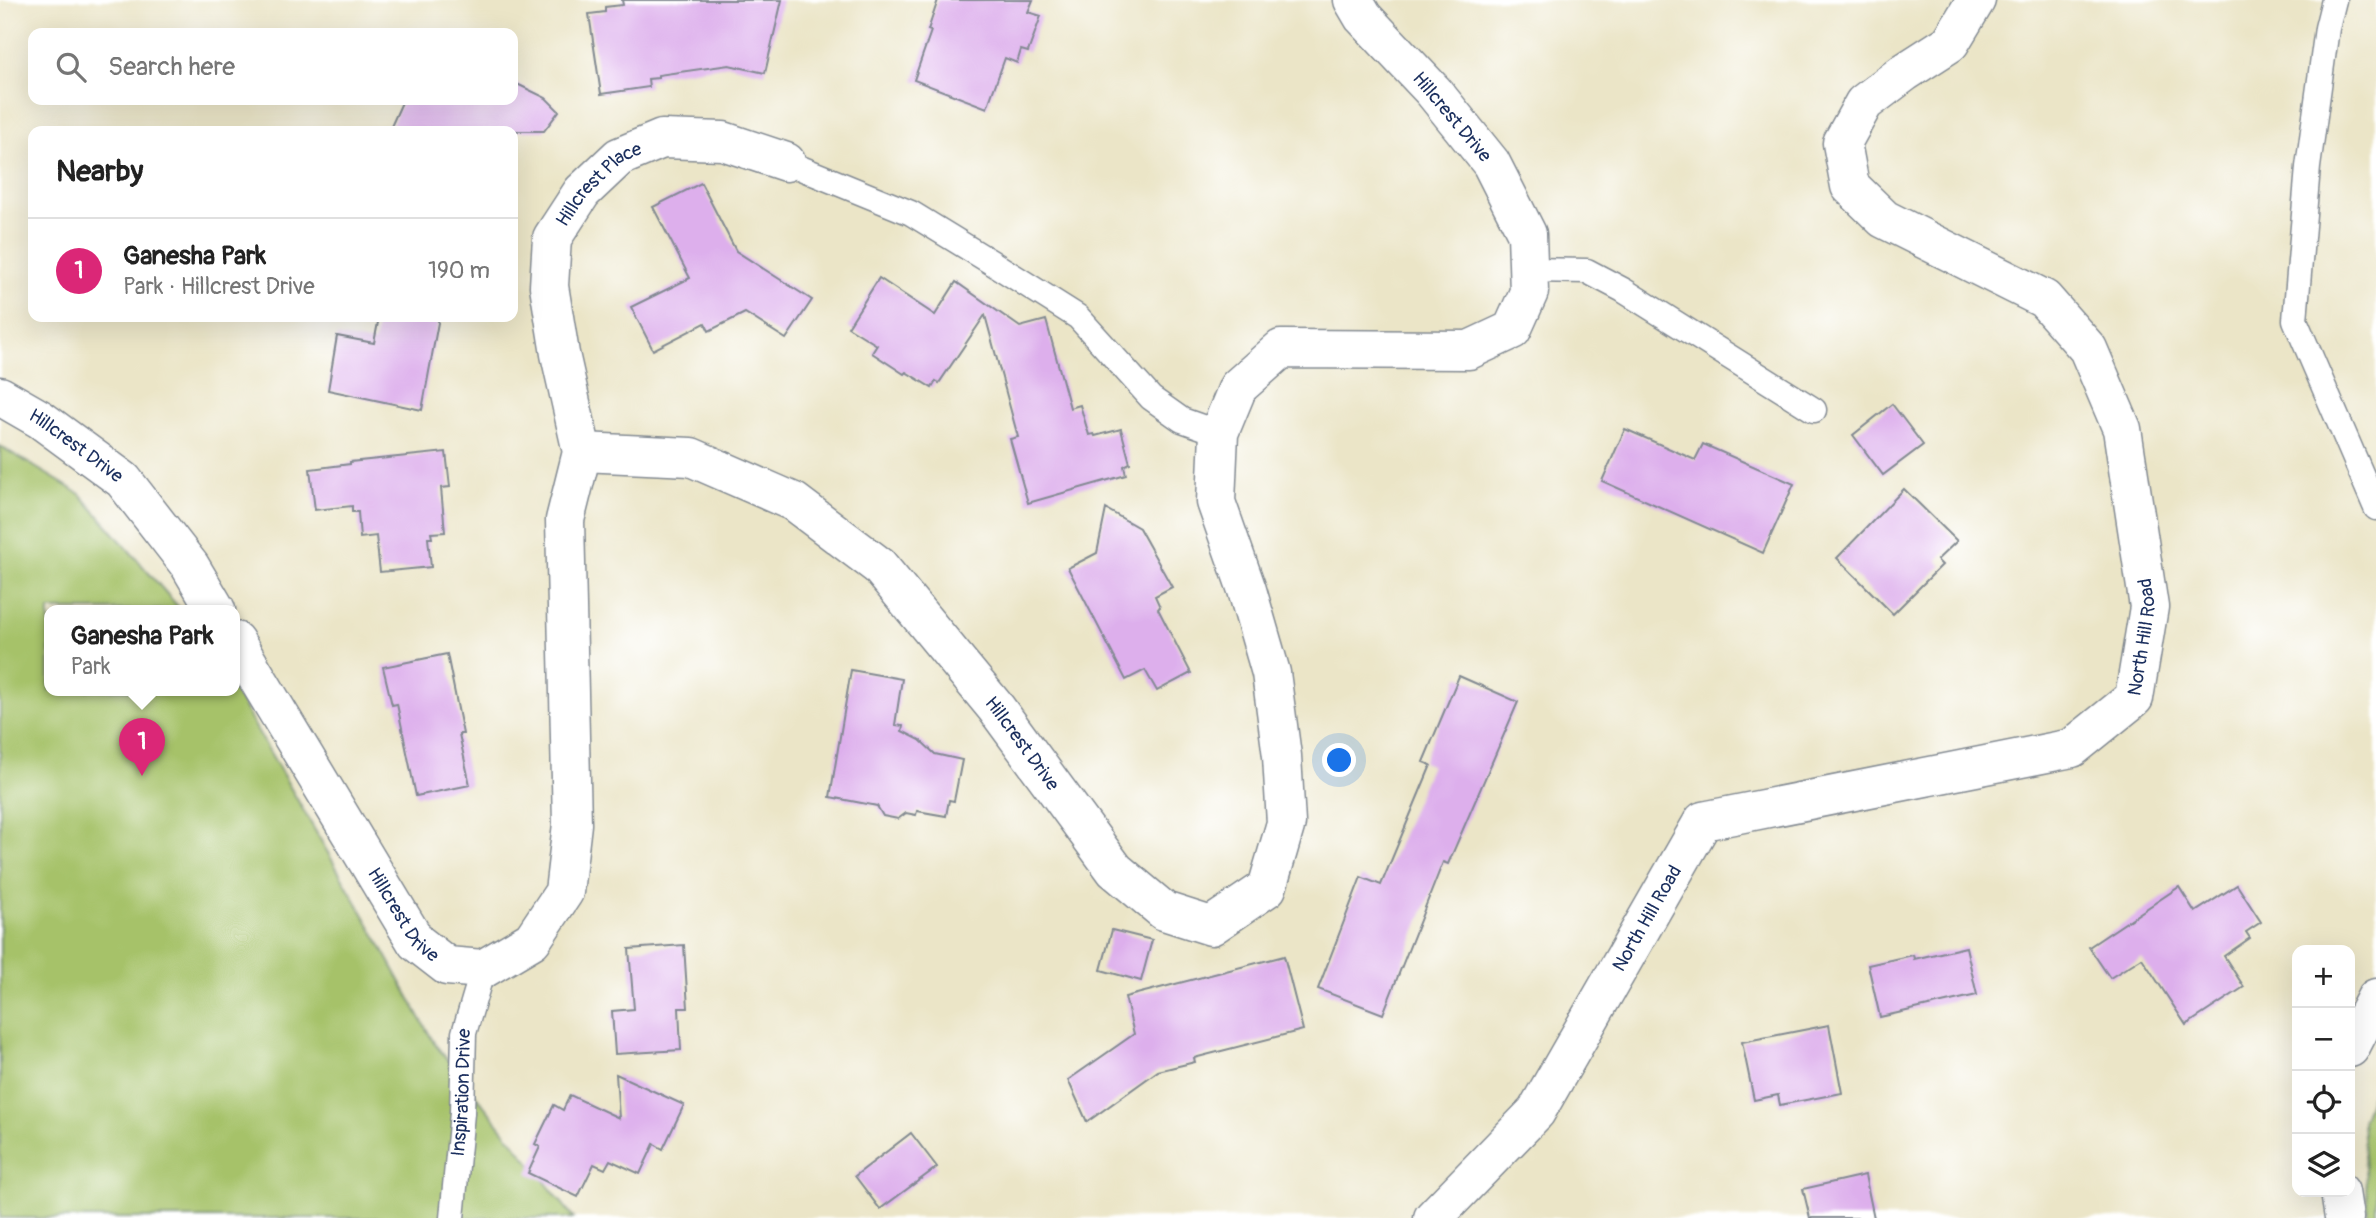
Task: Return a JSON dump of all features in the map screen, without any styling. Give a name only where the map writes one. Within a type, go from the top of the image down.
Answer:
[{"type":"street","name":"Hillcrest Drive","points":[[582,452],[691,457],[794,502],[879,566],[988,698],[1115,870],[1164,911],[1211,926],[1267,888],[1286,823],[1283,756],[1271,673],[1247,590],[1216,502],[1219,433],[1238,387],[1280,349],[1469,350],[1511,330],[1529,292],[1527,234],[1491,163],[1433,91],[1363,17],[1353,0]]},
{"type":"street","name":"North Hill Road","points":[[1433,1218],[1536,1112],[1703,821],[2072,748],[2134,698],[2149,607],[2122,429],[2088,349],[2044,299],[1884,219],[1850,186],[1842,143],[1864,103],[1950,43],[1976,0]]},
{"type":"street","name":"Hillcrest Place","points":[[582,452],[560,354],[549,286],[552,238],[582,192],[619,157],[662,139],[723,142],[786,162]]},
{"type":"street","name":"Hillcrest Drive","points":[[0,396],[40,419],[123,480],[190,566],[213,605]]},
{"type":"street","points":[[483,968],[532,940],[564,892],[572,824],[565,520],[582,452]]},
{"type":"street","name":"Hillcrest Drive","points":[[240,648],[416,942],[447,966],[483,968]]},
{"type":"street","points":[[2355,1038],[2376,998]]},
{"type":"street","points":[[2341,1197],[2344,1218]]},
{"type":"lane","points":[[2334,0],[2327,28],[2308,167],[2295,320],[2376,508]]},
{"type":"lane","points":[[786,162],[911,213],[991,262],[1078,317],[1151,398],[1182,421],[1219,433]]},
{"type":"lane","points":[[1528,270],[1587,271],[1814,410]]},
{"type":"lane","name":"Inspiration Drive","points":[[452,1218],[462,1113],[464,1033],[483,968]]},
{"type":"green space","points":[[0,446],[80,494],[177,605],[44,605],[44,696],[237,696],[434,1043],[574,1218],[0,1218]]},
{"type":"green space","points":[[2376,1081],[2376,1218],[2368,1218],[2362,1121]]},
{"type":"building","points":[[622,0],[782,0],[765,73],[729,65],[658,75],[658,78],[648,79],[649,87],[601,94],[589,14],[605,12],[605,7],[623,5]]},
{"type":"building","points":[[938,0],[1033,0],[1028,12],[1041,16],[1028,52],[1021,50],[1017,63],[1005,58],[987,108],[914,80],[931,31],[928,30]]},
{"type":"building","points":[[518,84],[546,98],[559,111],[544,131],[518,131],[518,126],[391,126],[401,105],[518,105]]},
{"type":"building","points":[[701,183],[736,251],[812,300],[786,339],[745,313],[709,331],[705,323],[653,350],[631,307],[690,278],[653,207]]},
{"type":"building","points":[[879,278],[935,315],[956,282],[1020,327],[1046,320],[1070,408],[1080,405],[1089,435],[1121,429],[1130,463],[1124,466],[1126,475],[1028,503],[1010,439],[1018,437],[985,315],[939,383],[936,381],[932,388],[872,353],[877,345],[848,327]]},
{"type":"building","points":[[378,322],[438,322],[422,410],[328,390],[337,336],[374,343]]},
{"type":"building","points":[[1892,404],[1923,445],[1883,475],[1853,435]]},
{"type":"building","points":[[1625,429],[1695,460],[1703,444],[1794,484],[1763,553],[1602,481]]},
{"type":"building","points":[[446,452],[450,487],[441,488],[445,532],[431,533],[432,538],[428,538],[431,567],[380,572],[376,536],[360,538],[358,512],[352,512],[352,506],[315,510],[310,469]]},
{"type":"building","points":[[1904,489],[1957,541],[1937,560],[1942,565],[1893,614],[1837,558]]},
{"type":"building","points":[[1106,509],[1139,528],[1172,587],[1155,596],[1160,607],[1158,609],[1191,673],[1157,691],[1145,670],[1126,680],[1068,568],[1097,553]]},
{"type":"building","points":[[447,654],[470,785],[416,796],[397,704],[392,705],[383,667]]},
{"type":"building","points":[[851,670],[902,679],[895,725],[903,726],[902,731],[920,740],[935,754],[962,760],[954,801],[949,800],[946,816],[917,811],[916,815],[906,813],[898,819],[883,816],[877,806],[830,797]]},
{"type":"building","points":[[1459,676],[1518,702],[1448,864],[1443,862],[1383,1014],[1318,989],[1361,877],[1381,885],[1431,765],[1423,762]]},
{"type":"building","points":[[2237,885],[2261,922],[2246,932],[2250,938],[2224,956],[2244,987],[2186,1025],[2142,958],[2110,978],[2089,947],[2179,887],[2195,912]]},
{"type":"building","points":[[1112,930],[1152,940],[1141,981],[1101,970]]},
{"type":"building","points":[[684,945],[688,1008],[679,1008],[681,1050],[615,1054],[612,1011],[634,1009],[629,949]]},
{"type":"building","points":[[1966,947],[1977,995],[1880,1017],[1868,965],[1913,955],[1914,959]]},
{"type":"building","points":[[1284,956],[1303,1030],[1194,1058],[1195,1062],[1158,1071],[1087,1122],[1068,1080],[1134,1034],[1125,997]]},
{"type":"building","points":[[1829,1025],[1842,1093],[1780,1105],[1778,1095],[1754,1100],[1742,1042]]},
{"type":"building","points":[[616,1074],[684,1105],[663,1149],[654,1144],[640,1174],[610,1160],[605,1169],[594,1164],[578,1197],[528,1173],[540,1147],[535,1144],[554,1105],[563,1110],[570,1095],[619,1118]]},
{"type":"building","points":[[911,1133],[937,1167],[880,1209],[855,1176]]},
{"type":"building","points":[[1865,1175],[1874,1218],[1810,1218],[1803,1189]]},
{"type":"place","name":"Ganesha Park","points":[[142,776]]}]
